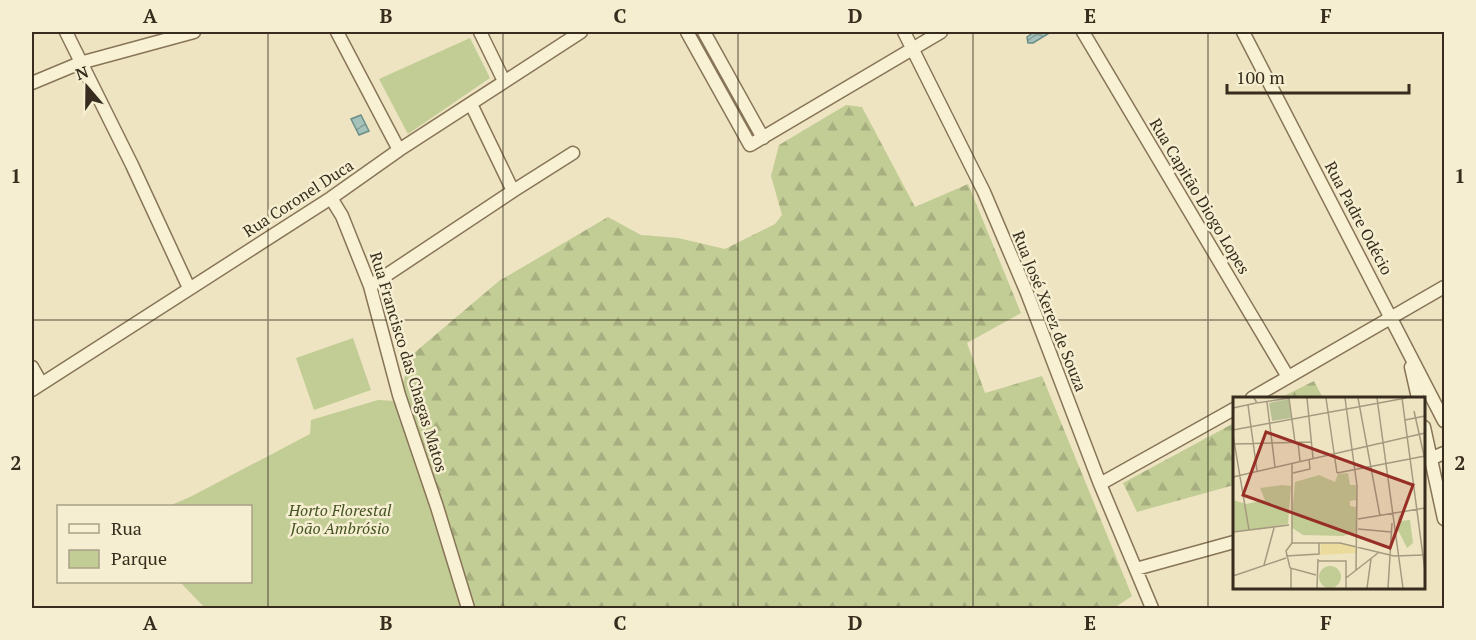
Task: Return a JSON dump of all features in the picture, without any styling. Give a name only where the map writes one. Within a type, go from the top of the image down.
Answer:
[{"type":"street","points":[[66,32],[132,165],[189,288]]},
{"type":"street","points":[[32,83],[80,63],[194,32]]},
{"type":"street","points":[[337,32],[399,150]]},
{"type":"street","points":[[480,32],[504,81]]},
{"type":"street","name":"Rua Coronel Duca","points":[[36,386],[332,198],[399,150],[581,32]]},
{"type":"street","points":[[687,32],[750,145],[940,32]]},
{"type":"street","points":[[704,32],[763,138]]},
{"type":"street","name":"Rua José Xerez de Souza","points":[[904,32],[984,192],[1023,283],[1100,484],[1152,609]]},
{"type":"street","name":"Rua Capitão Diogo Lopes","points":[[1083,32],[1288,377]]},
{"type":"street","name":"Rua Padre Odécio","points":[[1243,32],[1444,421]]},
{"type":"street","points":[[713,81],[726,73]]},
{"type":"street","points":[[471,104],[513,191]]},
{"type":"street","points":[[370,286],[573,153]]},
{"type":"street","name":"Rua Francisco das Chagas Matos","points":[[332,198],[342,216],[370,286],[399,395],[468,609]]},
{"type":"street","points":[[1255,397],[1444,287]]},
{"type":"street","points":[[1408,353],[1418,397]]},
{"type":"street","points":[[32,367],[36,386]]},
{"type":"street","points":[[1100,484],[1133,468],[1233,410]]},
{"type":"street","points":[[1425,432],[1444,519]]},
{"type":"street","points":[[1430,459],[1444,453]]},
{"type":"street","points":[[1425,493],[1436,490]]},
{"type":"street","points":[[1136,569],[1233,543]]},
{"type":"green space","points":[[470,38],[490,78],[408,134],[379,79]]},
{"type":"green space","points":[[846,105],[862,107],[915,207],[968,184],[1021,313],[967,343],[985,393],[1042,376],[1132,596],[1114,608],[473,608],[399,395],[414,353],[499,281],[608,217],[641,235],[678,238],[725,249],[775,224],[782,215],[771,176],[779,145]]},
{"type":"green space","points":[[353,338],[371,390],[314,410],[296,358]]},
{"type":"green space","points":[[1314,381],[1322,397],[1282,397]]},
{"type":"green space","name":"Horto Florestal João Ambrósio","points":[[378,400],[395,401],[462,608],[205,608],[181,583],[252,583],[252,505],[171,505],[310,434],[311,420]]},
{"type":"green space","points":[[1233,424],[1233,485],[1137,512],[1123,483]]},
{"type":"water","points":[[1034,32],[1051,32],[1033,43],[1028,43],[1027,37]]},
{"type":"water","points":[[361,115],[369,131],[359,135],[351,119]]}]
